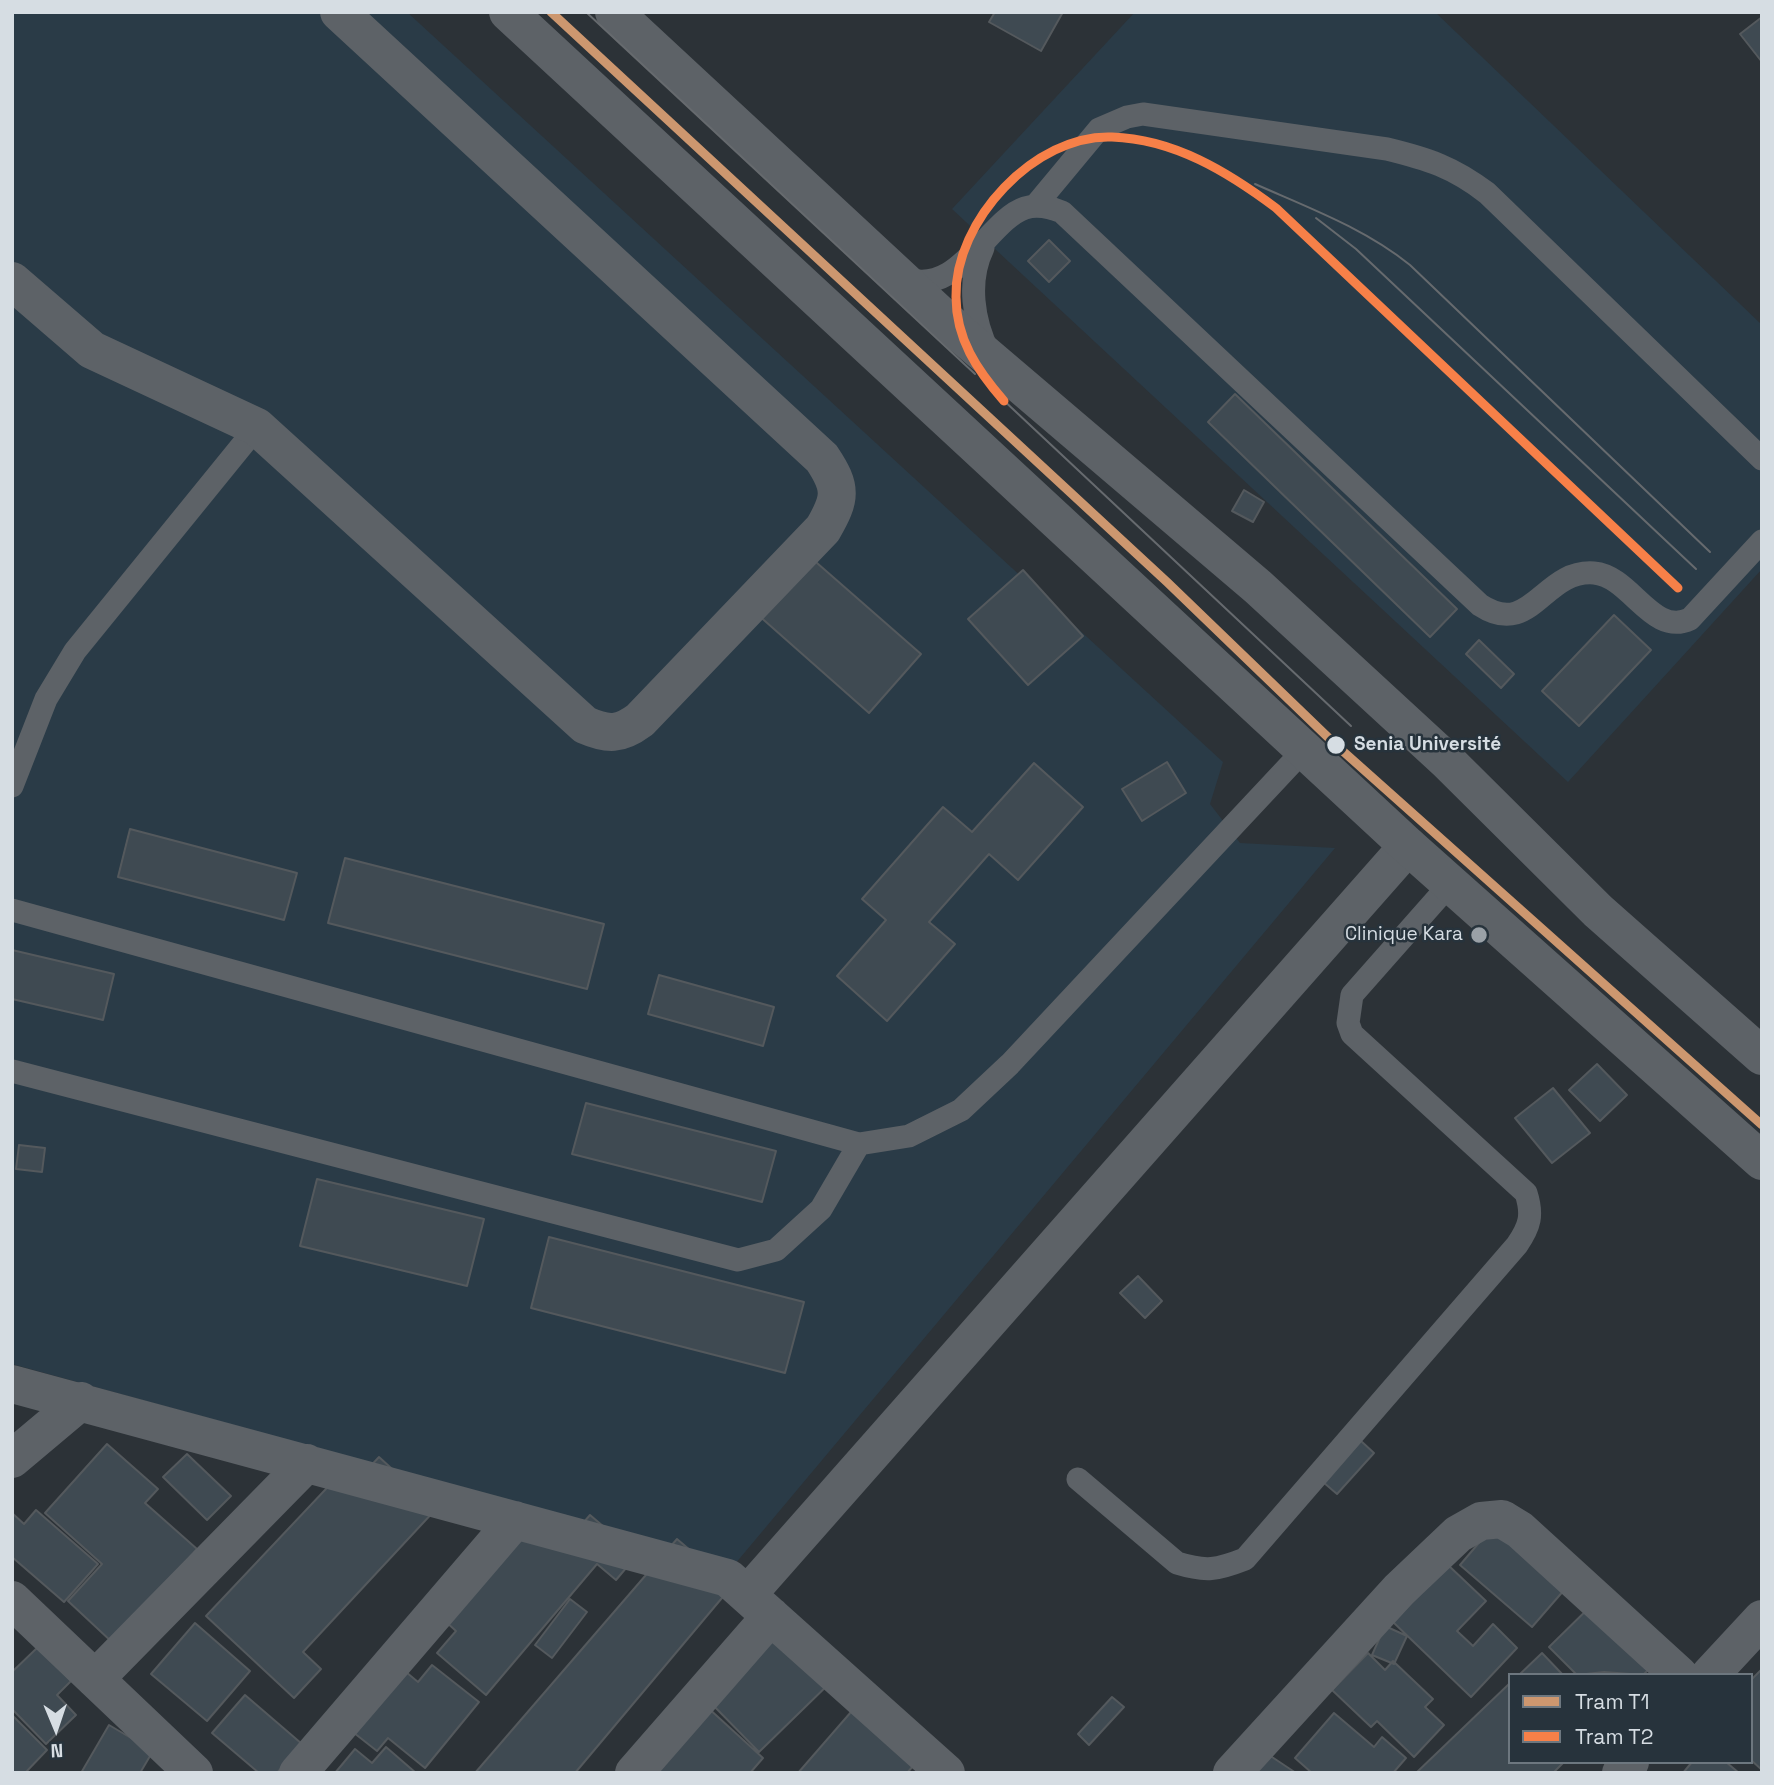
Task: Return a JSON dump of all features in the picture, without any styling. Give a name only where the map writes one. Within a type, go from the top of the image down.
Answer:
[{"type":"street","points":[[12,281],[92,350],[257,427],[585,726],[606,734],[625,731],[640,720],[823,529],[837,505],[837,480],[822,458],[339,12]]},
{"type":"street","points":[[508,12],[1408,846],[1762,1161]]},
{"type":"street","points":[[614,12],[994,363],[1258,587],[1447,761],[1598,911],[1762,1056]]},
{"type":"street","points":[[634,1773],[759,1606],[1408,846]]},
{"type":"street","points":[[12,1384],[728,1578],[946,1773]]},
{"type":"street","points":[[12,1459],[81,1401]]},
{"type":"street","points":[[95,1679],[307,1463]]},
{"type":"street","points":[[1232,1773],[1399,1590],[1458,1534],[1481,1521],[1502,1519],[1520,1530],[1677,1673]]},
{"type":"street","points":[[298,1773],[515,1520]]},
{"type":"street","points":[[12,1600],[194,1773]]},
{"type":"street","points":[[1712,1673],[1762,1619]]},
{"type":"lane","points":[[1035,206],[1099,129],[1127,117],[1143,114],[1387,149],[1448,166],[1487,193],[1762,459]]},
{"type":"lane","points":[[896,274],[912,281],[934,278],[960,264],[984,245],[1010,216],[1023,208],[1035,206],[1062,212],[1480,605],[1494,613],[1506,616],[1528,609],[1551,587],[1581,573],[1607,576],[1631,592],[1657,616],[1672,624],[1681,623],[1690,619],[1762,541]]},
{"type":"lane","points":[[984,245],[972,280],[978,323],[994,363]]},
{"type":"lane","points":[[12,786],[46,699],[75,651],[257,427]]},
{"type":"lane","points":[[12,910],[859,1144],[909,1136],[961,1110],[1010,1064],[1304,750]]},
{"type":"lane","points":[[1078,1479],[1177,1563],[1195,1569],[1218,1570],[1245,1559],[1529,1227],[1532,1212],[1526,1193],[1352,1034],[1348,1023],[1352,995],[1450,884]]},
{"type":"lane","points":[[12,1071],[737,1260],[776,1251],[821,1209],[859,1144]]},
{"type":"shaded area","points":[[12,12],[407,12],[1223,762],[1210,804],[1240,843],[1335,848],[735,1564],[12,1364]]},
{"type":"shaded area","points":[[1135,12],[1435,12],[1762,325],[1762,569],[1568,782],[952,209]]},
{"type":"building","points":[[995,12],[1063,12],[1041,51],[989,22]]},
{"type":"building","points":[[1762,17],[1762,62],[1740,34]]},
{"type":"building","points":[[1049,240],[1070,261],[1049,282],[1028,261]]},
{"type":"building","points":[[1235,394],[1457,609],[1430,637],[1208,422]]},
{"type":"building","points":[[1244,490],[1264,502],[1253,522],[1232,511]]},
{"type":"building","points":[[809,556],[921,654],[869,713],[757,614]]},
{"type":"building","points":[[1023,570],[1083,636],[1028,685],[968,619]]},
{"type":"building","points":[[1614,615],[1651,650],[1579,726],[1542,691]]},
{"type":"building","points":[[1479,640],[1514,674],[1501,688],[1466,654]]},
{"type":"building","points":[[1167,762],[1186,793],[1142,821],[1122,789]]},
{"type":"building","points":[[1034,763],[1083,807],[1018,880],[989,854],[929,922],[955,944],[887,1021],[837,976],[886,920],[862,899],[943,807],[972,832]]},
{"type":"building","points":[[130,829],[297,873],[284,920],[118,877]]},
{"type":"building","points":[[345,858],[604,924],[587,989],[328,923]]},
{"type":"building","points":[[12,950],[114,974],[103,1020],[12,999]]},
{"type":"building","points":[[659,975],[774,1007],[763,1046],[648,1014]]},
{"type":"building","points":[[1597,1064],[1627,1095],[1600,1121],[1569,1090]]},
{"type":"building","points":[[1553,1088],[1590,1133],[1552,1163],[1515,1118]]},
{"type":"building","points":[[586,1103],[776,1151],[762,1202],[572,1154]]},
{"type":"building","points":[[19,1145],[45,1148],[42,1172],[16,1169]]},
{"type":"building","points":[[317,1179],[484,1219],[467,1286],[300,1246]]},
{"type":"building","points":[[549,1237],[804,1302],[785,1373],[531,1308]]},
{"type":"building","points":[[1138,1276],[1162,1301],[1145,1318],[1120,1293]]},
{"type":"building","points":[[1361,1441],[1374,1453],[1337,1494],[1323,1482]]},
{"type":"building","points":[[107,1444],[158,1489],[145,1503],[197,1549],[113,1643],[68,1601],[102,1564],[45,1513]]},
{"type":"building","points":[[187,1454],[231,1496],[207,1520],[163,1477]]},
{"type":"building","points":[[379,1457],[436,1509],[303,1652],[321,1669],[294,1698],[206,1616],[341,1473],[353,1485]]},
{"type":"building","points":[[1512,1504],[1585,1566],[1532,1627],[1460,1565]]},
{"type":"building","points":[[36,1510],[98,1564],[64,1602],[12,1557],[12,1513],[24,1524]]},
{"type":"building","points":[[539,1510],[571,1537],[590,1515],[637,1555],[616,1580],[597,1564],[486,1695],[437,1653],[456,1631],[444,1620]]},
{"type":"building","points":[[677,1539],[732,1586],[575,1773],[475,1773]]},
{"type":"building","points":[[1448,1565],[1486,1601],[1457,1631],[1473,1646],[1493,1624],[1517,1648],[1471,1697],[1393,1622]]},
{"type":"building","points":[[1600,1597],[1661,1657],[1645,1673],[1575,1673],[1549,1647]]},
{"type":"building","points":[[570,1599],[587,1612],[552,1658],[535,1645]]},
{"type":"building","points":[[781,1621],[836,1677],[759,1752],[704,1696]]},
{"type":"building","points":[[195,1623],[250,1671],[207,1721],[151,1674]]},
{"type":"building","points":[[1385,1626],[1407,1636],[1394,1664],[1372,1655]]},
{"type":"building","points":[[38,1647],[71,1681],[57,1695],[76,1715],[46,1744],[12,1709],[12,1672]]},
{"type":"building","points":[[1368,1653],[1385,1670],[1393,1661],[1433,1699],[1425,1707],[1444,1725],[1414,1757],[1377,1721],[1371,1727],[1332,1690]]},
{"type":"building","points":[[1542,1653],[1561,1673],[1521,1673]]},
{"type":"building","points":[[432,1665],[479,1702],[425,1768],[388,1738],[377,1751],[349,1729],[400,1667],[418,1682]]},
{"type":"building","points":[[1762,1669],[1762,1770],[1753,1762],[1753,1678]]},
{"type":"building","points":[[1508,1685],[1508,1764],[1562,1764],[1553,1773],[1416,1773]]},
{"type":"building","points":[[871,1689],[933,1743],[907,1773],[798,1773]]},
{"type":"building","points":[[245,1695],[302,1744],[277,1773],[259,1773],[212,1733]]},
{"type":"building","points":[[1112,1697],[1124,1707],[1089,1745],[1078,1734]]},
{"type":"building","points":[[706,1706],[763,1758],[750,1773],[646,1773]]},
{"type":"building","points":[[1334,1713],[1374,1747],[1382,1737],[1406,1758],[1393,1773],[1312,1773],[1295,1758]]},
{"type":"building","points":[[12,1715],[47,1750],[25,1773],[12,1773]]},
{"type":"building","points":[[109,1725],[153,1751],[140,1773],[81,1773]]},
{"type":"building","points":[[386,1747],[416,1773],[335,1773],[355,1749],[372,1763]]},
{"type":"building","points":[[1266,1753],[1296,1773],[1253,1773]]},
{"type":"building","points":[[1690,1764],[1728,1764],[1739,1773],[1683,1773]]},
{"type":"tram line","points":[[551,12],[1167,582],[1336,745]]},
{"type":"tram line","name":"T1","points":[[551,12],[1167,582],[1336,745],[1762,1125]]},
{"type":"tram line","points":[[586,12],[975,374]]},
{"type":"tram line","points":[[1004,401],[985,378],[970,353],[957,312],[959,268],[969,240],[984,212],[1004,187],[1028,166],[1055,150],[1083,140],[1112,137],[1157,144],[1219,170],[1276,208],[1678,588]]},
{"type":"tram line","name":"T2","points":[[1004,401],[985,378],[970,353],[957,312],[959,268],[969,240],[984,212],[1004,187],[1028,166],[1055,150],[1083,140],[1112,137],[1157,144],[1219,170],[1276,208],[1678,588]]},
{"type":"tram line","points":[[1255,184],[1355,229],[1410,265],[1710,552]]},
{"type":"tram line","points":[[1316,218],[1356,249],[1696,569]]},
{"type":"tram line","points":[[999,396],[1351,726]]},
{"type":"place","name":"Senia Université","points":[[1336,745]]},
{"type":"place","name":"Clinique Kara","points":[[1479,935]]}]
